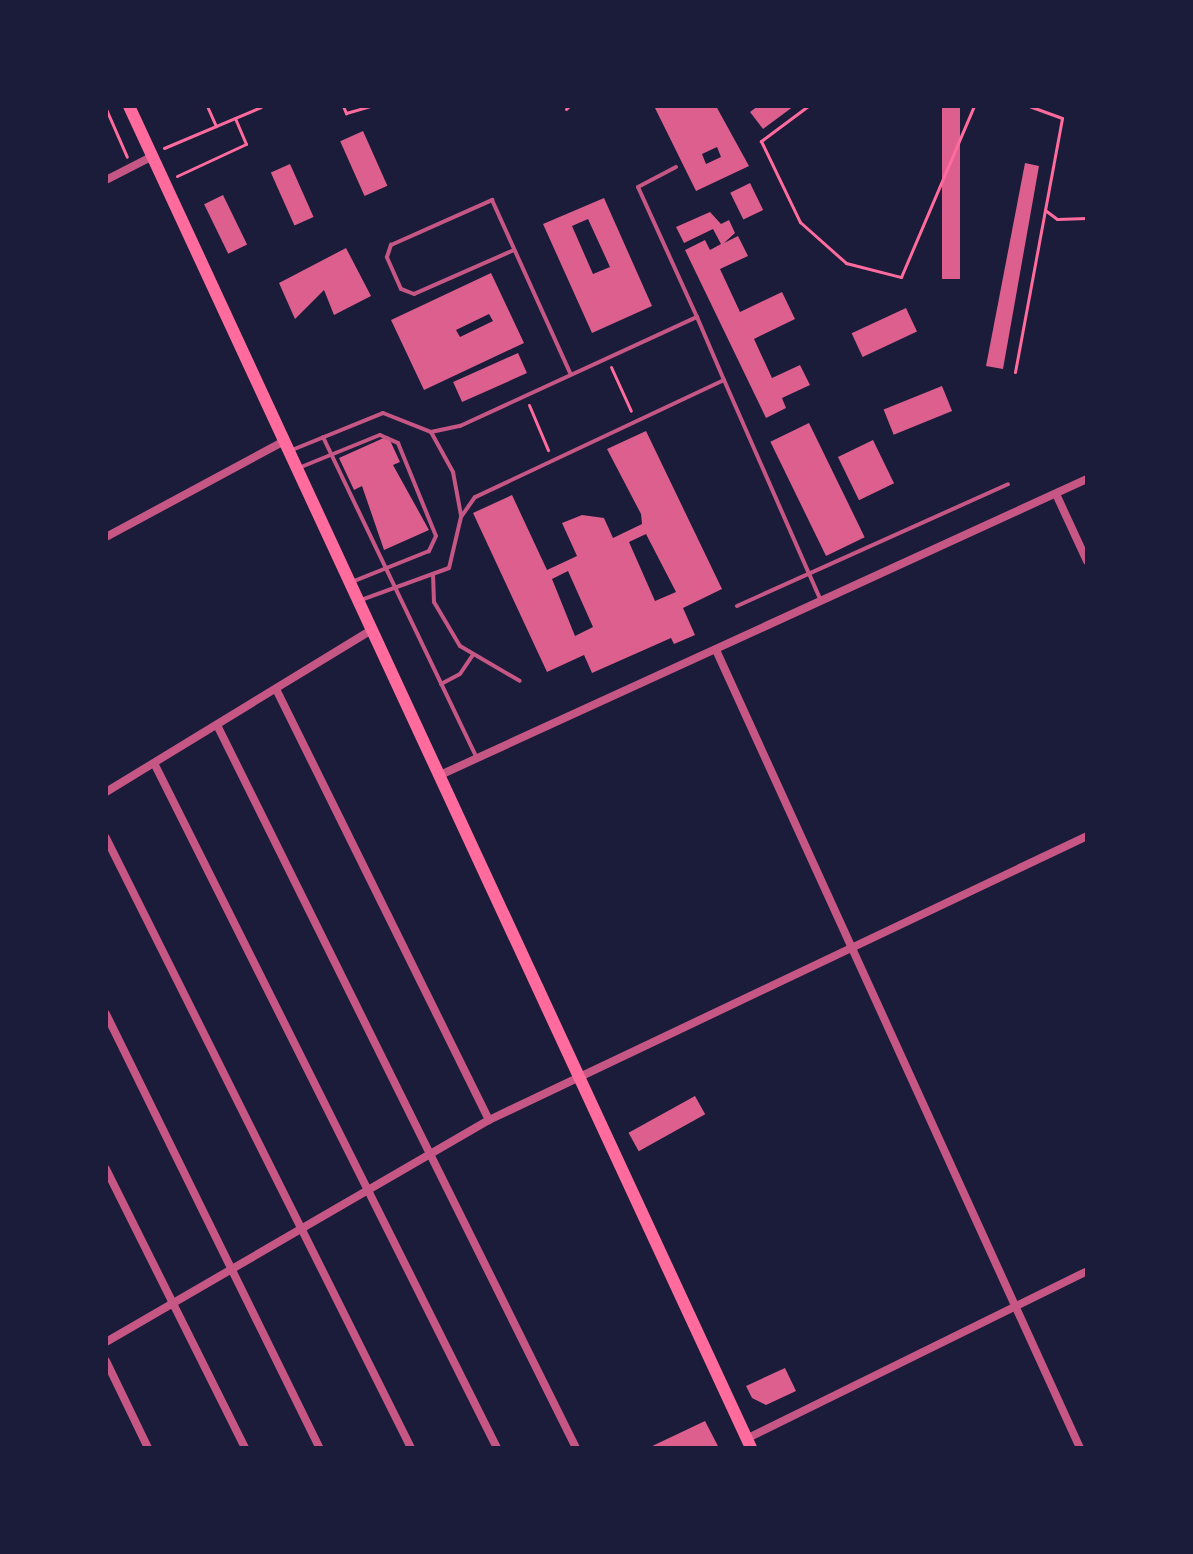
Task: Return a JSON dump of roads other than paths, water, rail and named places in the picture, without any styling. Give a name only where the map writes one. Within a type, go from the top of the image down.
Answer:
[{"type":"main road","points":[[129,106],[154,154],[162,184],[438,776],[581,1073],[748,1443]]},
{"type":"street","points":[[106,180],[154,154]]},
{"type":"street","points":[[106,537],[286,447]]},
{"type":"street","points":[[438,776],[1087,479]]},
{"type":"street","points":[[1056,494],[1087,561]]},
{"type":"street","points":[[106,792],[155,765],[371,630]]},
{"type":"street","points":[[716,650],[846,947],[1080,1448]]},
{"type":"street","points":[[276,689],[489,1120]]},
{"type":"street","points":[[217,725],[425,1154],[576,1448]]},
{"type":"street","points":[[155,765],[497,1448]]},
{"type":"street","points":[[106,1342],[232,1270],[367,1187],[489,1120],[846,947],[1087,836]]},
{"type":"street","points":[[106,838],[304,1227],[411,1448]]},
{"type":"street","points":[[106,1014],[320,1448]]},
{"type":"street","points":[[106,1169],[245,1448]]},
{"type":"street","points":[[748,1443],[1013,1304],[1087,1271]]},
{"type":"street","points":[[106,1361],[148,1448]]},
{"type":"lane","points":[[676,167],[638,187],[822,602]]},
{"type":"lane","points":[[514,250],[414,294],[401,289],[387,257],[391,245],[492,200],[570,373]]},
{"type":"lane","points":[[431,432],[524,395],[697,317]]},
{"type":"lane","points":[[358,601],[449,568],[461,517],[475,497],[724,380]]},
{"type":"lane","points":[[286,447],[323,437],[383,413],[431,432],[453,472],[461,517]]},
{"type":"lane","points":[[297,469],[380,435],[398,443],[436,536],[429,551],[350,583]]},
{"type":"lane","points":[[323,437],[477,759]]},
{"type":"lane","points":[[737,606],[1008,484]]},
{"type":"lane","points":[[433,574],[444,626],[473,655],[520,681]]},
{"type":"lane","points":[[441,684],[460,674],[473,655]]}]
